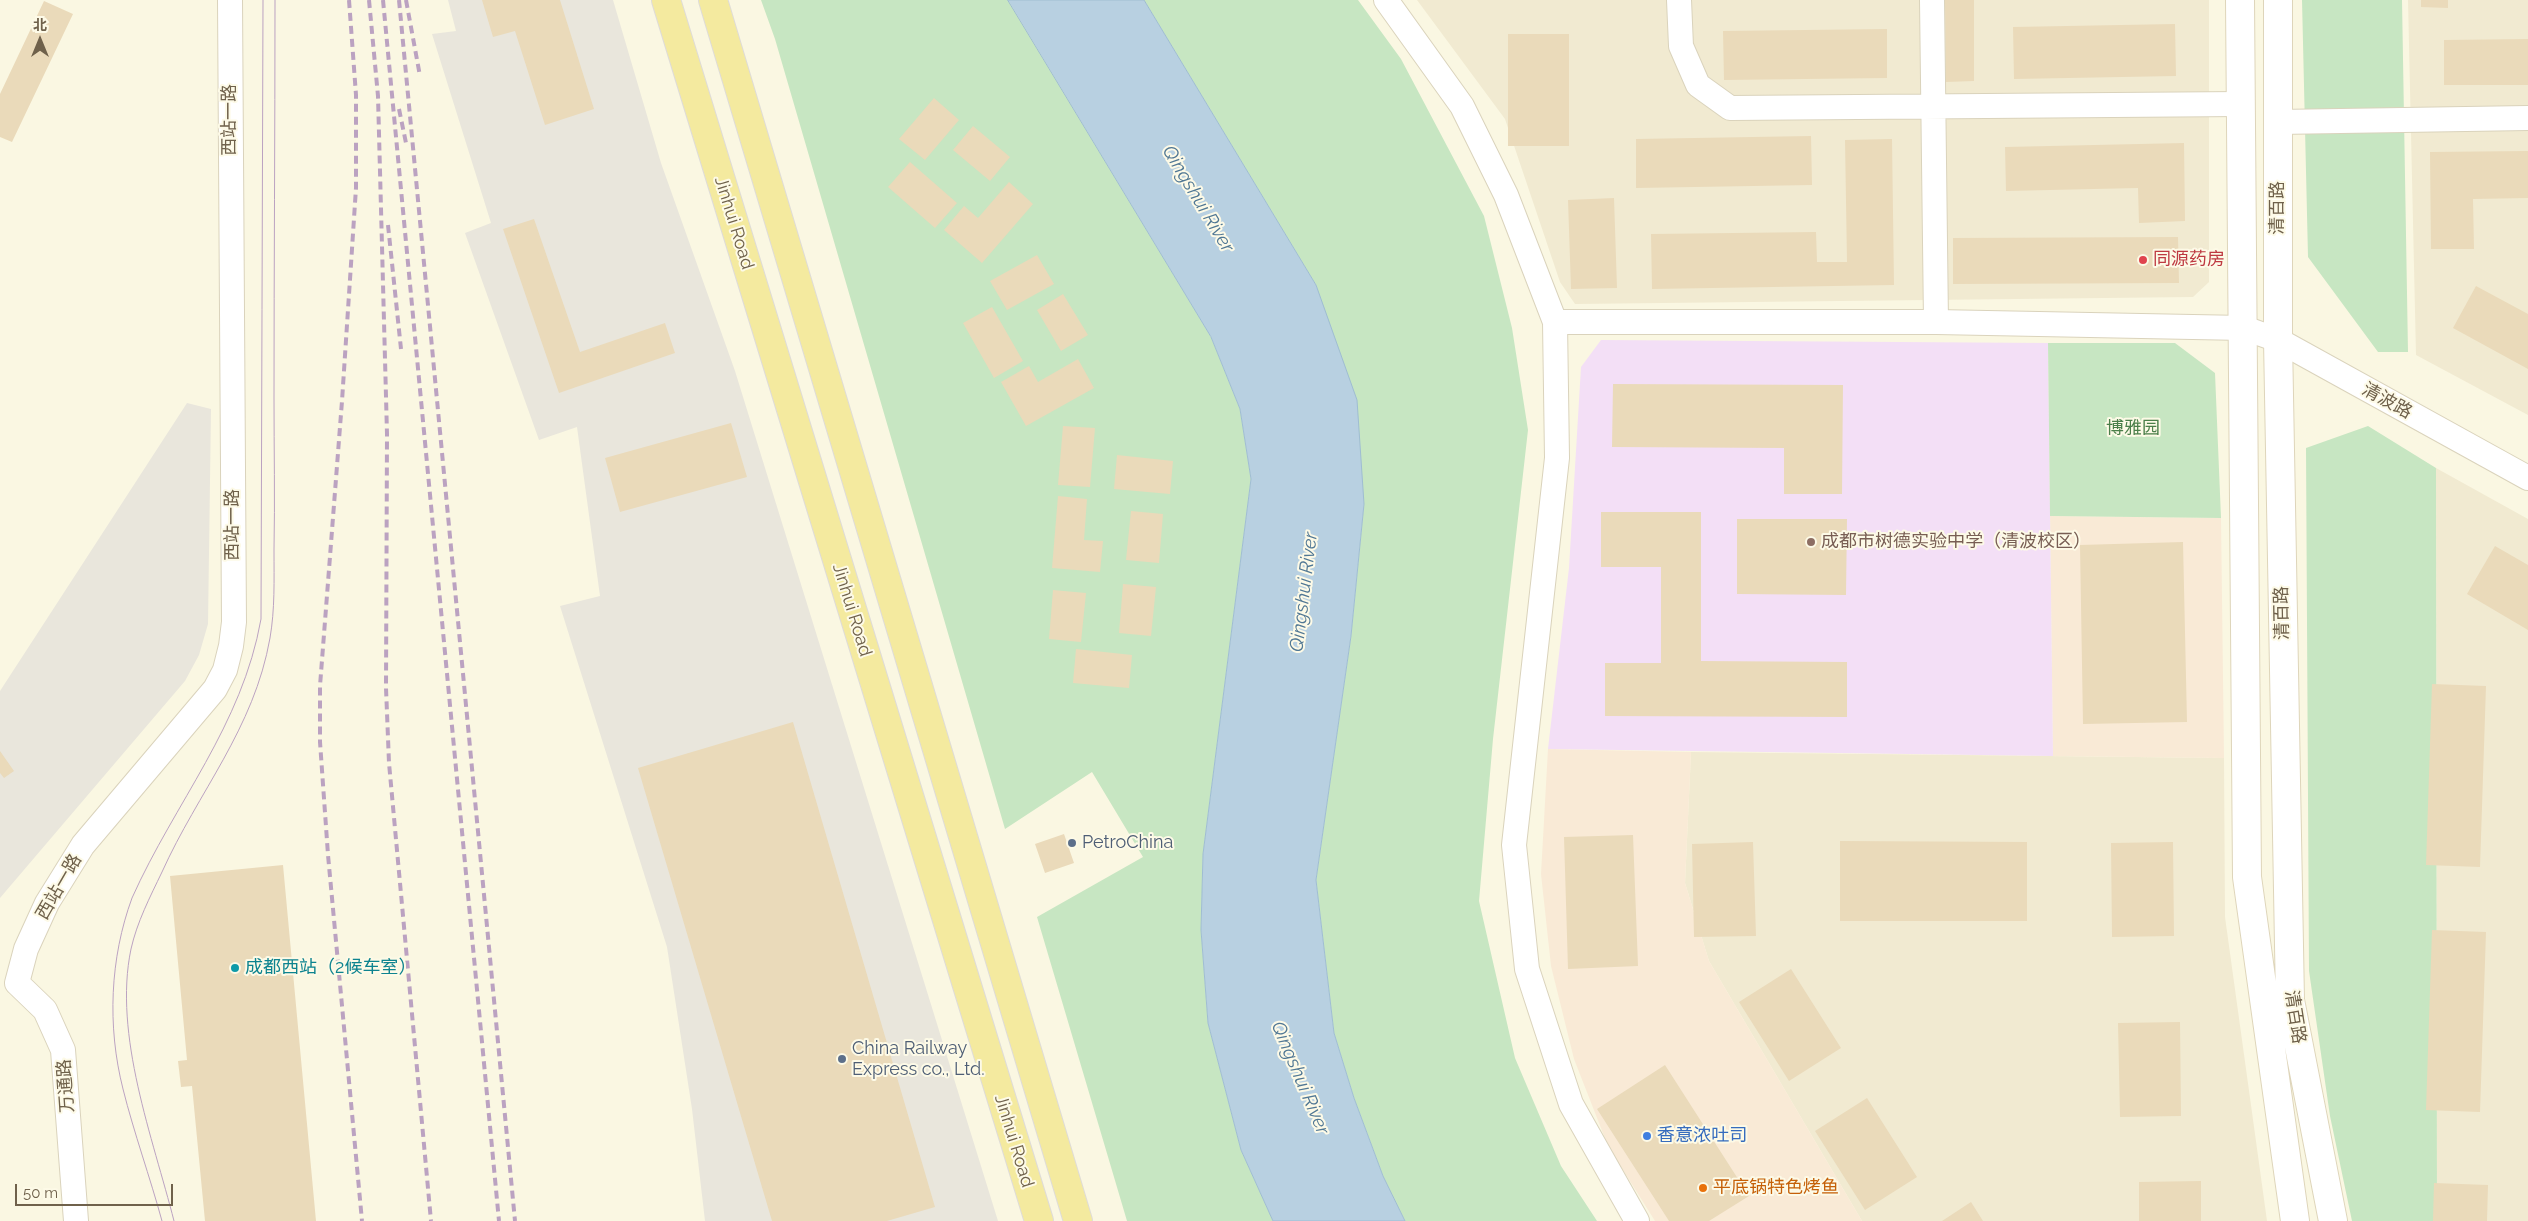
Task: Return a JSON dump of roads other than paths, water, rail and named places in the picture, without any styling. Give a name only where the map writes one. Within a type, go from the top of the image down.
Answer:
[{"type":"main road","name":"Jinhui Road","points":[[666,0],[1039,1221]]},
{"type":"main road","points":[[713,0],[1078,1221]]},
{"type":"street","name":"西站一路","points":[[8,984],[47,903],[83,845],[207,700],[225,670],[231,646],[234,622],[230,0]]},
{"type":"street","points":[[1386,0],[1462,106],[1506,195],[1555,322],[1556,458],[1514,845],[1527,969],[1571,1104],[1637,1221]]},
{"type":"street","points":[[1679,0],[1681,46],[1698,84],[1730,108],[2241,104]]},
{"type":"street","points":[[1932,0],[1936,322]]},
{"type":"street","name":"清百路","points":[[2240,0],[2247,877],[2295,1221]]},
{"type":"street","name":"清百路","points":[[2278,0],[2278,340],[2290,1000],[2333,1221]]},
{"type":"street","points":[[2278,122],[2528,118]]},
{"type":"street","name":"清波路","points":[[1555,322],[1936,322],[2244,328],[2278,340],[2528,478]]},
{"type":"street","name":"万通路","points":[[8,984],[45,1010],[63,1050],[76,1221]]},
{"type":"water","name":"Qingshui River","points":[[1008,0],[1144,0],[1316,285],[1357,400],[1364,504],[1351,636],[1316,880],[1334,1033],[1354,1098],[1383,1176],[1405,1221],[1273,1221],[1241,1150],[1208,1023],[1201,930],[1203,854],[1251,479],[1240,409],[1211,337]]},
{"type":"tram line","points":[[162,1221],[123,1089],[115,1041],[113,992],[119,944],[132,898],[149,863],[206,763],[223,729],[239,694],[252,658],[261,619],[263,0]]},
{"type":"tram line","points":[[174,1221],[146,1121],[131,1051],[127,1016],[127,982],[131,949],[144,910],[176,843],[238,731],[262,671],[270,638],[274,583],[275,0]]},
{"type":"railway","points":[[349,0],[356,95],[356,188],[320,686],[320,742],[328,855],[362,1221]]},
{"type":"railway","points":[[369,0],[378,96],[387,434],[386,688],[389,763],[431,1221]]},
{"type":"railway","points":[[383,0],[499,1221]]},
{"type":"railway","points":[[399,0],[515,1221]]},
{"type":"railway","points":[[406,0],[420,76]]},
{"type":"railway","points":[[399,109],[406,143]]},
{"type":"railway","points":[[388,225],[401,349]]},
{"type":"place","name":"同源药房","points":[[2143,260]]},
{"type":"place","name":"成都市树德实验中学（清波校区）","points":[[1811,542]]},
{"type":"place","name":"PetroChina","points":[[1072,843]]},
{"type":"place","name":"成都西站（2候车室）","points":[[235,968]]},
{"type":"place","name":"China Railway Express co., Ltd.","points":[[842,1059]]},
{"type":"place","name":"香意浓吐司","points":[[1647,1136]]},
{"type":"place","name":"平底锅特色烤鱼","points":[[1703,1188]]},
{"type":"park label","name":"博雅园","points":[[2133,429]]}]
